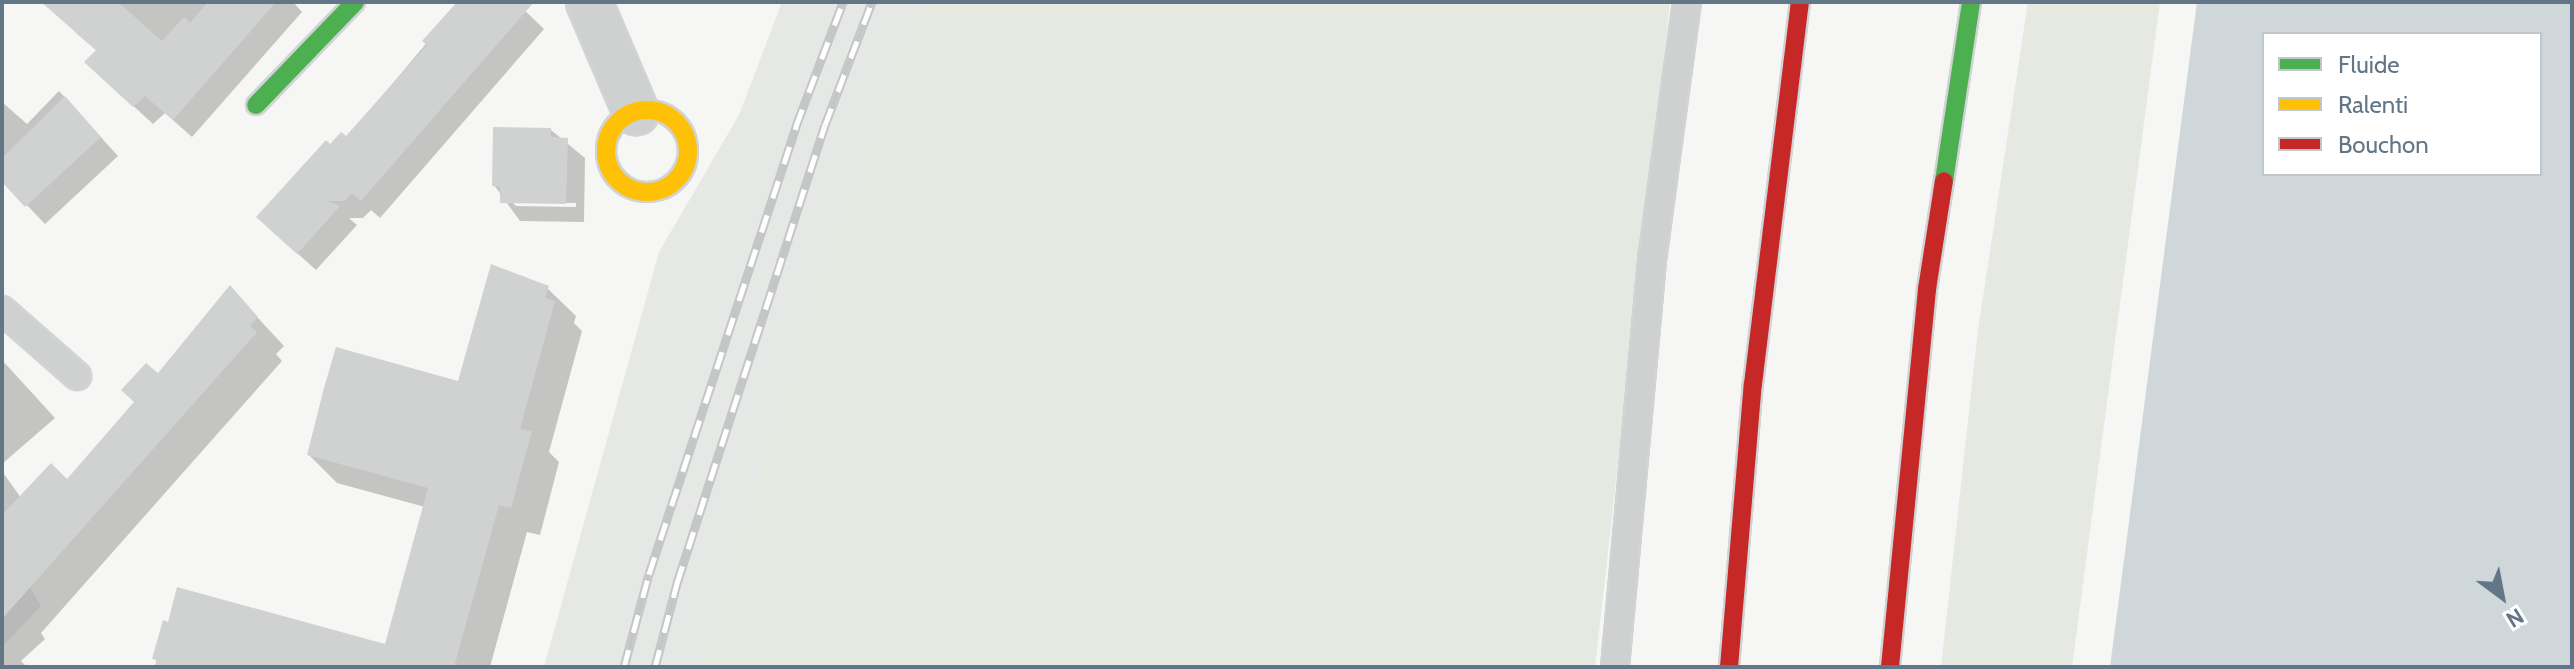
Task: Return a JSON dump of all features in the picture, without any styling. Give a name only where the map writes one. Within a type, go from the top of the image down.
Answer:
[{"type":"main road","points":[[256,105],[355,2]]},
{"type":"main road","points":[[1729,667],[1753,384],[1800,2]]},
{"type":"main road","points":[[1890,667],[1927,289],[1971,2]]},
{"type":"main road","points":[[636,112],[667,115],[685,135],[687,160],[682,172],[662,189],[635,190],[614,175],[609,164],[606,151],[614,126],[636,112]]},
{"type":"street","points":[[589,2],[636,112]]},
{"type":"lane","points":[[1615,667],[1653,253],[1687,2]]},
{"type":"lane","points":[[2,310],[77,376]]},
{"type":"shaded area","points":[[782,2],[916,2],[812,299],[699,667],[544,667],[659,252],[739,115]]},
{"type":"shaded area","points":[[916,2],[1670,2],[1595,667],[699,667],[812,299]]},
{"type":"shaded area","points":[[2028,2],[2160,2],[2072,667],[1941,667],[1978,330]]},
{"type":"shaded area","points":[[2197,2],[2572,2],[2572,667],[2110,667]]},
{"type":"shaded area","points":[[2,539],[41,606],[2,647]]},
{"type":"building","points":[[41,2],[118,2],[162,41],[184,17],[190,23],[208,2],[276,2],[173,120],[145,96],[133,107],[84,62],[96,50]]},
{"type":"building","points":[[457,2],[534,2],[361,201],[352,193],[345,201],[327,201],[340,206],[297,254],[256,217],[326,140],[330,144],[341,132],[346,136],[427,45],[422,41]]},
{"type":"building","points":[[65,96],[101,137],[25,207],[2,182],[2,158]]},
{"type":"building","points":[[493,127],[551,128],[551,137],[568,138],[566,204],[500,203],[500,187],[492,186]]},
{"type":"building","points":[[491,264],[549,286],[545,298],[555,301],[520,429],[532,431],[511,508],[499,505],[454,667],[155,667],[157,660],[152,659],[163,620],[168,622],[177,587],[385,644],[428,488],[307,455],[324,388],[336,347],[458,381]]},
{"type":"building","points":[[230,285],[258,317],[250,326],[257,332],[2,619],[2,515],[51,463],[67,479],[134,402],[121,390],[146,363],[158,373]]},
{"type":"railway","points":[[624,667],[649,574],[796,126],[843,2]]},
{"type":"railway","points":[[655,667],[677,583],[825,125],[872,2]]},
{"type":"traffic: fast","points":[[256,105],[355,2]]},
{"type":"traffic: fast","points":[[1944,181],[1971,2]]},
{"type":"traffic: slow","points":[[647,110],[663,114],[676,122],[684,135],[688,151],[684,167],[676,180],[663,188],[647,192],[631,188],[618,180],[610,167],[606,151],[610,135],[618,122],[631,114],[647,110]]},
{"type":"traffic: jam","points":[[1729,667],[1753,384],[1800,2]]},
{"type":"traffic: jam","points":[[1890,667],[1927,289],[1944,181]]}]
